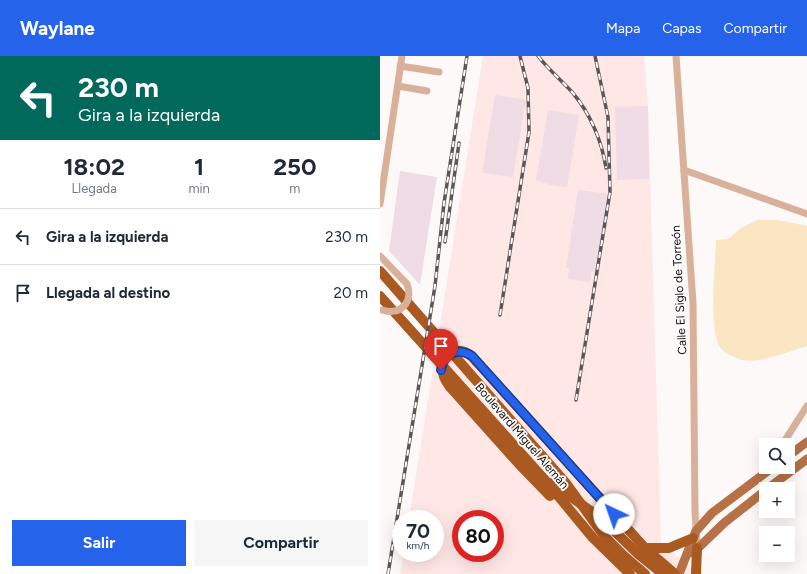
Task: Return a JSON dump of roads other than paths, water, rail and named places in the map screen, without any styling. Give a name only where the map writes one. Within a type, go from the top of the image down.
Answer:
[{"type":"highway","name":"Boulevard Miguel Alemán","points":[[380,272],[565,482],[605,538],[645,574]]},
{"type":"highway","name":"Boulevard Miguel Alemán","points":[[380,296],[534,468],[574,517],[614,560],[630,574]]},
{"type":"highway","points":[[574,517],[523,469],[450,387],[442,377],[441,370],[444,359],[455,352],[461,351],[472,356],[645,548],[675,574]]},
{"type":"highway","points":[[538,452],[567,462]]},
{"type":"highway","points":[[534,468],[603,520],[663,574]]},
{"type":"highway","points":[[645,548],[670,548],[694,534]]},
{"type":"highway","points":[[696,574],[697,548]]},
{"type":"highway","points":[[614,560],[624,574]]},
{"type":"main road","points":[[795,451],[807,442]]},
{"type":"main road","points":[[777,482],[807,459]]},
{"type":"main road","points":[[680,574],[686,562],[694,534],[712,513],[763,474]]},
{"type":"main road","points":[[737,494],[748,504]]},
{"type":"main road","points":[[686,562],[697,548],[759,496]]},
{"type":"street","points":[[380,204],[402,56]]},
{"type":"street","name":"Calle El Siglo de Torreón","points":[[676,56],[684,170],[687,242],[693,304],[694,534],[697,548]]},
{"type":"street","points":[[400,66],[439,72]]},
{"type":"street","points":[[398,86],[427,91]]},
{"type":"street","points":[[684,170],[807,214]]},
{"type":"street","points":[[380,256],[407,284],[409,289],[408,300],[403,308],[393,312],[381,309]]},
{"type":"street","points":[[786,438],[807,406]]},
{"type":"railway","points":[[388,574],[435,286],[444,203],[467,56]]},
{"type":"railway","points":[[500,315],[529,132],[528,88],[520,56]]},
{"type":"railway","points":[[538,56],[572,92],[590,118],[602,148],[606,168]]},
{"type":"railway","points":[[576,400],[610,192],[608,117],[595,56]]},
{"type":"railway","points":[[445,242],[459,143]]}]
